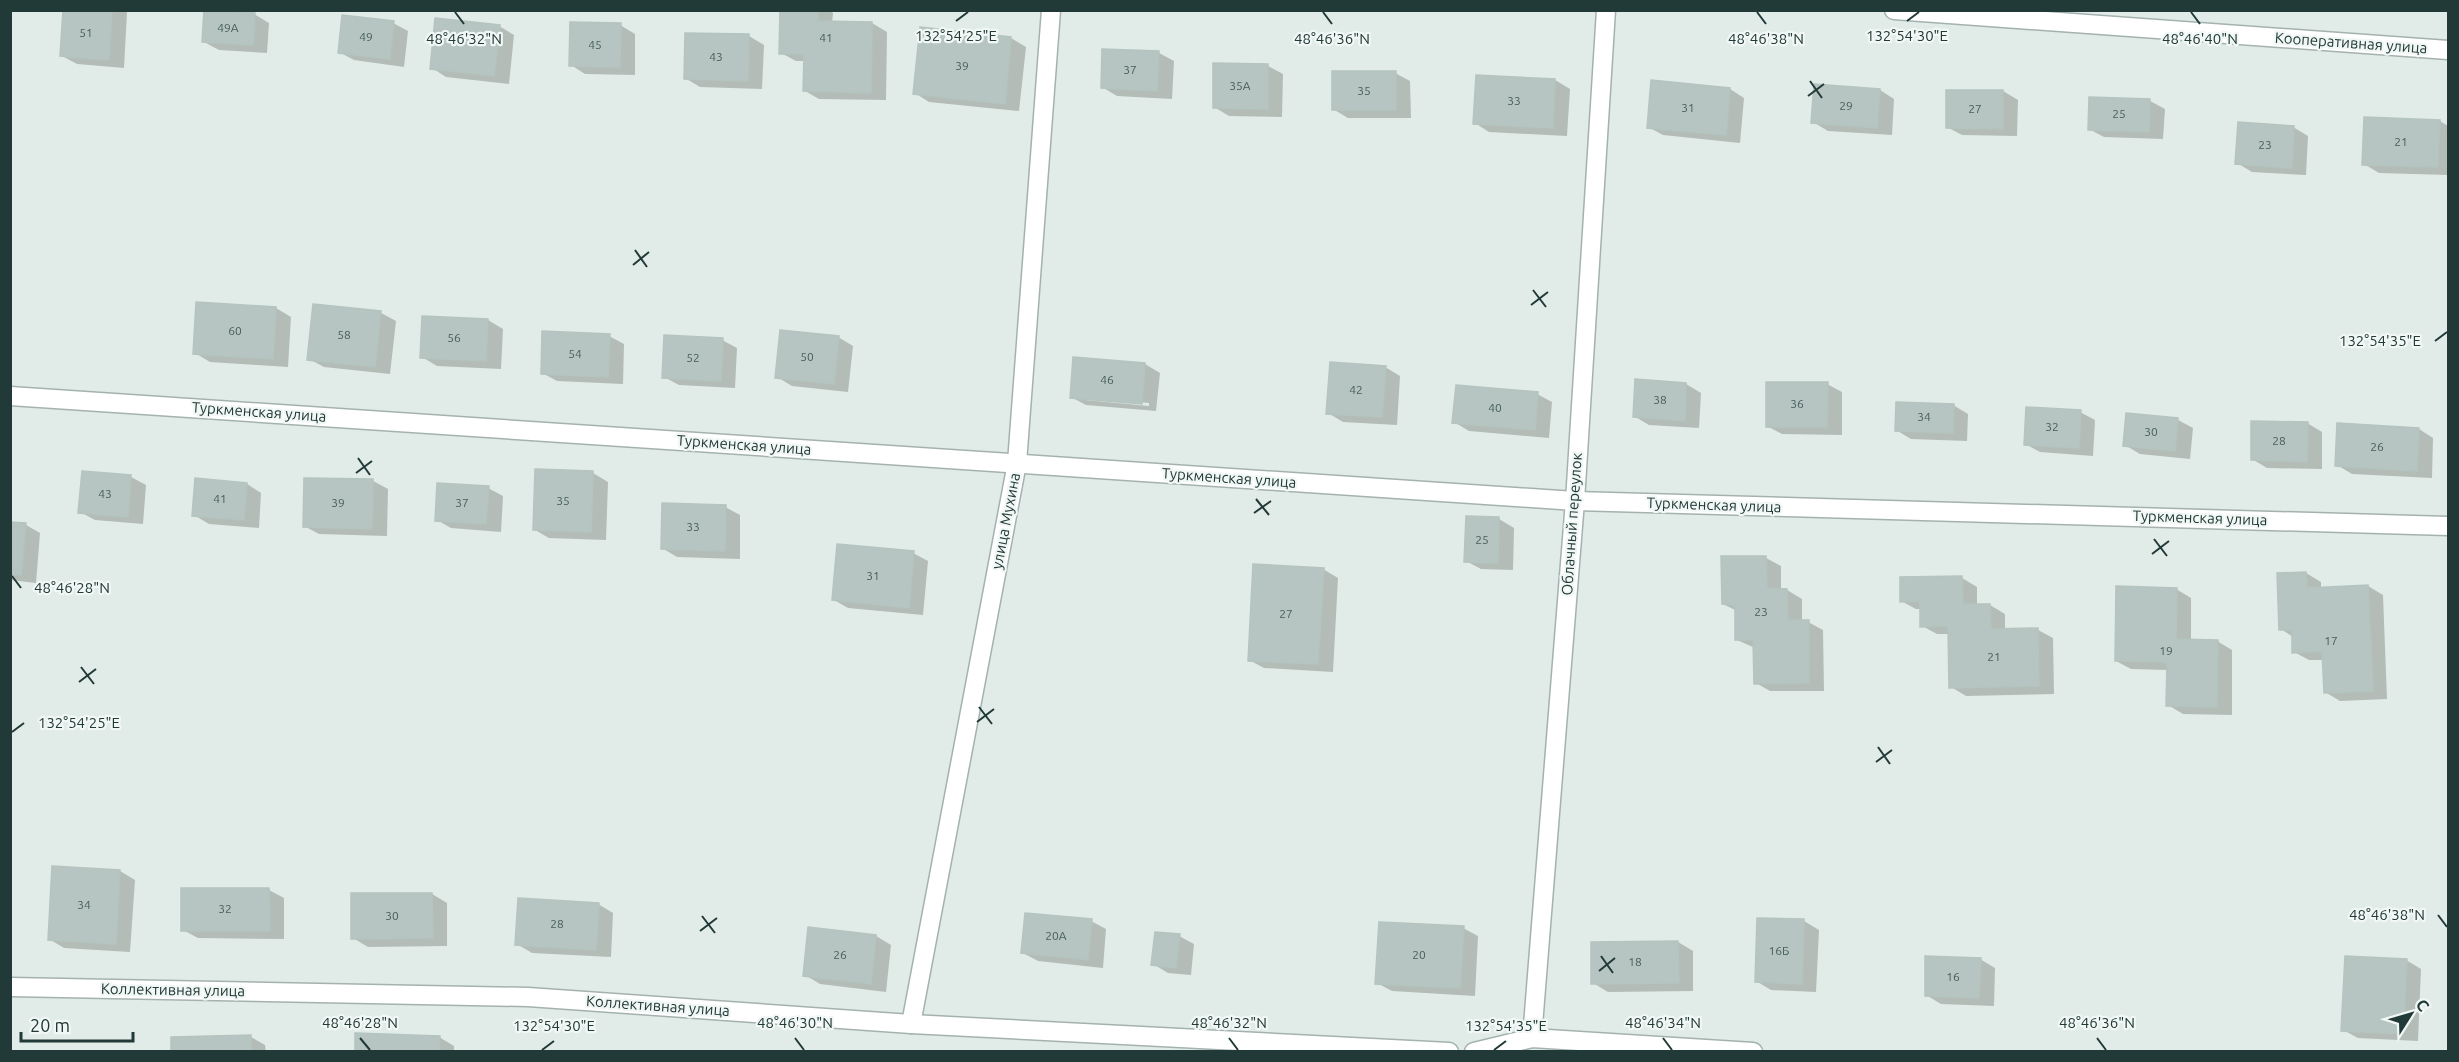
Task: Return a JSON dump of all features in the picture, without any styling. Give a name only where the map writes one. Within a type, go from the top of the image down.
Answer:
[{"type":"street","name":"улица Мухина","points":[[910,1024],[1017,463],[1052,10]]},
{"type":"street","name":"Облачный переулок","points":[[1532,1038],[1575,501],[1606,10]]},
{"type":"street","name":"Кооперативная улица","points":[[1894,10],[2448,50]]},
{"type":"street","name":"Туркменская улица","points":[[10,396],[1575,501],[2448,526]]},
{"type":"street","name":"Коллективная улица","points":[[10,987],[528,997],[910,1024],[1449,1052]]},
{"type":"street","points":[[1474,1052],[1532,1038],[1753,1052]]},
{"type":"building","points":[[63,10],[112,10],[109,60],[60,56]]},
{"type":"building","points":[[204,10],[255,13],[253,45],[202,42]]},
{"type":"building","points":[[780,10],[818,10],[818,21],[872,22],[871,93],[803,91],[804,54],[779,54]]},
{"type":"building","points":[[342,15],[394,21],[390,59],[338,53]]},
{"type":"building","points":[[435,18],[500,25],[494,76],[430,69]]},
{"type":"building","points":[[570,22],[621,23],[620,67],[569,66]]},
{"type":"building","points":[[920,27],[1011,37],[1005,104],[913,94]]},
{"type":"building","points":[[685,33],[749,34],[748,81],[684,79]]},
{"type":"building","points":[[1102,49],[1159,51],[1157,91],[1101,88]]},
{"type":"building","points":[[1213,63],[1268,64],[1268,109],[1213,108]]},
{"type":"building","points":[[1332,71],[1396,71],[1396,110],[1332,110]]},
{"type":"building","points":[[1476,75],[1555,79],[1553,128],[1473,124]]},
{"type":"building","points":[[1651,80],[1730,88],[1726,135],[1647,128]]},
{"type":"building","points":[[1814,84],[1880,89],[1877,128],[1811,123]]},
{"type":"building","points":[[1946,90],[2003,90],[2003,129],[1946,128]]},
{"type":"building","points":[[2089,97],[2150,99],[2149,132],[2088,130]]},
{"type":"building","points":[[2364,117],[2440,120],[2438,167],[2362,165]]},
{"type":"building","points":[[2238,122],[2294,126],[2292,168],[2235,164]]},
{"type":"building","points":[[196,302],[276,307],[273,359],[193,354]]},
{"type":"building","points":[[313,304],[381,311],[375,367],[307,360]]},
{"type":"building","points":[[422,316],[488,319],[486,361],[420,358]]},
{"type":"building","points":[[780,330],[839,336],[834,384],[775,378]]},
{"type":"building","points":[[542,331],[610,334],[608,377],[541,374]]},
{"type":"building","points":[[664,335],[723,338],[721,381],[662,378]]},
{"type":"building","points":[[1073,357],[1145,363],[1142,404],[1070,398]]},
{"type":"building","points":[[1330,362],[1386,366],[1382,417],[1326,414]]},
{"type":"building","points":[[1635,379],[1686,383],[1685,421],[1633,417]]},
{"type":"building","points":[[1766,382],[1828,382],[1827,427],[1766,427]]},
{"type":"building","points":[[1456,385],[1538,392],[1535,430],[1452,423]]},
{"type":"building","points":[[1896,402],[1954,404],[1953,433],[1895,431]]},
{"type":"building","points":[[2026,407],[2081,410],[2079,448],[2024,445]]},
{"type":"building","points":[[2126,413],[2178,418],[2175,451],[2123,446]]},
{"type":"building","points":[[2251,421],[2308,422],[2307,462],[2251,460]]},
{"type":"building","points":[[2337,423],[2419,428],[2417,471],[2335,466]]},
{"type":"building","points":[[535,469],[593,471],[591,532],[533,530]]},
{"type":"building","points":[[82,471],[131,475],[128,517],[78,513]]},
{"type":"building","points":[[195,478],[247,483],[244,520],[192,516]]},
{"type":"building","points":[[304,478],[373,479],[372,529],[303,527]]},
{"type":"building","points":[[437,483],[489,486],[486,524],[435,521]]},
{"type":"building","points":[[662,503],[726,505],[725,551],[661,549]]},
{"type":"building","points":[[1466,516],[1499,517],[1498,563],[1464,562]]},
{"type":"building","points":[[10,522],[26,523],[21,575],[10,574]]},
{"type":"building","points":[[837,544],[914,551],[909,608],[832,600]]},
{"type":"building","points":[[1721,556],[1766,556],[1767,588],[1787,589],[1788,620],[1809,620],[1809,683],[1754,684],[1753,640],[1735,640],[1735,605],[1722,604]]},
{"type":"building","points":[[1253,564],[1324,568],[1318,664],[1248,661]]},
{"type":"building","points":[[2306,572],[2307,588],[2368,585],[2373,691],[2324,693],[2322,651],[2292,653],[2292,630],[2279,630],[2277,573]]},
{"type":"building","points":[[1962,576],[1963,604],[1990,604],[1991,629],[2038,628],[2039,686],[1949,688],[1948,626],[1920,627],[1920,601],[1900,602],[1900,577]]},
{"type":"building","points":[[2116,586],[2177,588],[2176,639],[2218,640],[2217,707],[2166,706],[2167,662],[2115,661]]},
{"type":"building","points":[[52,866],[120,870],[116,944],[48,940]]},
{"type":"building","points":[[181,888],[269,888],[270,931],[181,931]]},
{"type":"building","points":[[351,893],[432,893],[433,938],[351,939]]},
{"type":"building","points":[[518,898],[599,903],[596,950],[515,945]]},
{"type":"building","points":[[1025,913],[1092,919],[1088,960],[1021,953]]},
{"type":"building","points":[[1757,918],[1804,919],[1802,984],[1755,982]]},
{"type":"building","points":[[1379,922],[1464,926],[1460,988],[1375,984]]},
{"type":"building","points":[[808,927],[876,935],[871,984],[803,976]]},
{"type":"building","points":[[1155,932],[1180,934],[1176,968],[1151,965]]},
{"type":"building","points":[[1678,941],[1679,983],[1591,984],[1591,942]]},
{"type":"building","points":[[1925,956],[1981,958],[1979,998],[1925,996]]},
{"type":"building","points":[[2345,956],[2407,959],[2403,1034],[2341,1031]]},
{"type":"building","points":[[355,1033],[440,1036],[439,1052],[355,1052]]},
{"type":"building","points":[[251,1035],[251,1052],[171,1052],[171,1037]]}]
